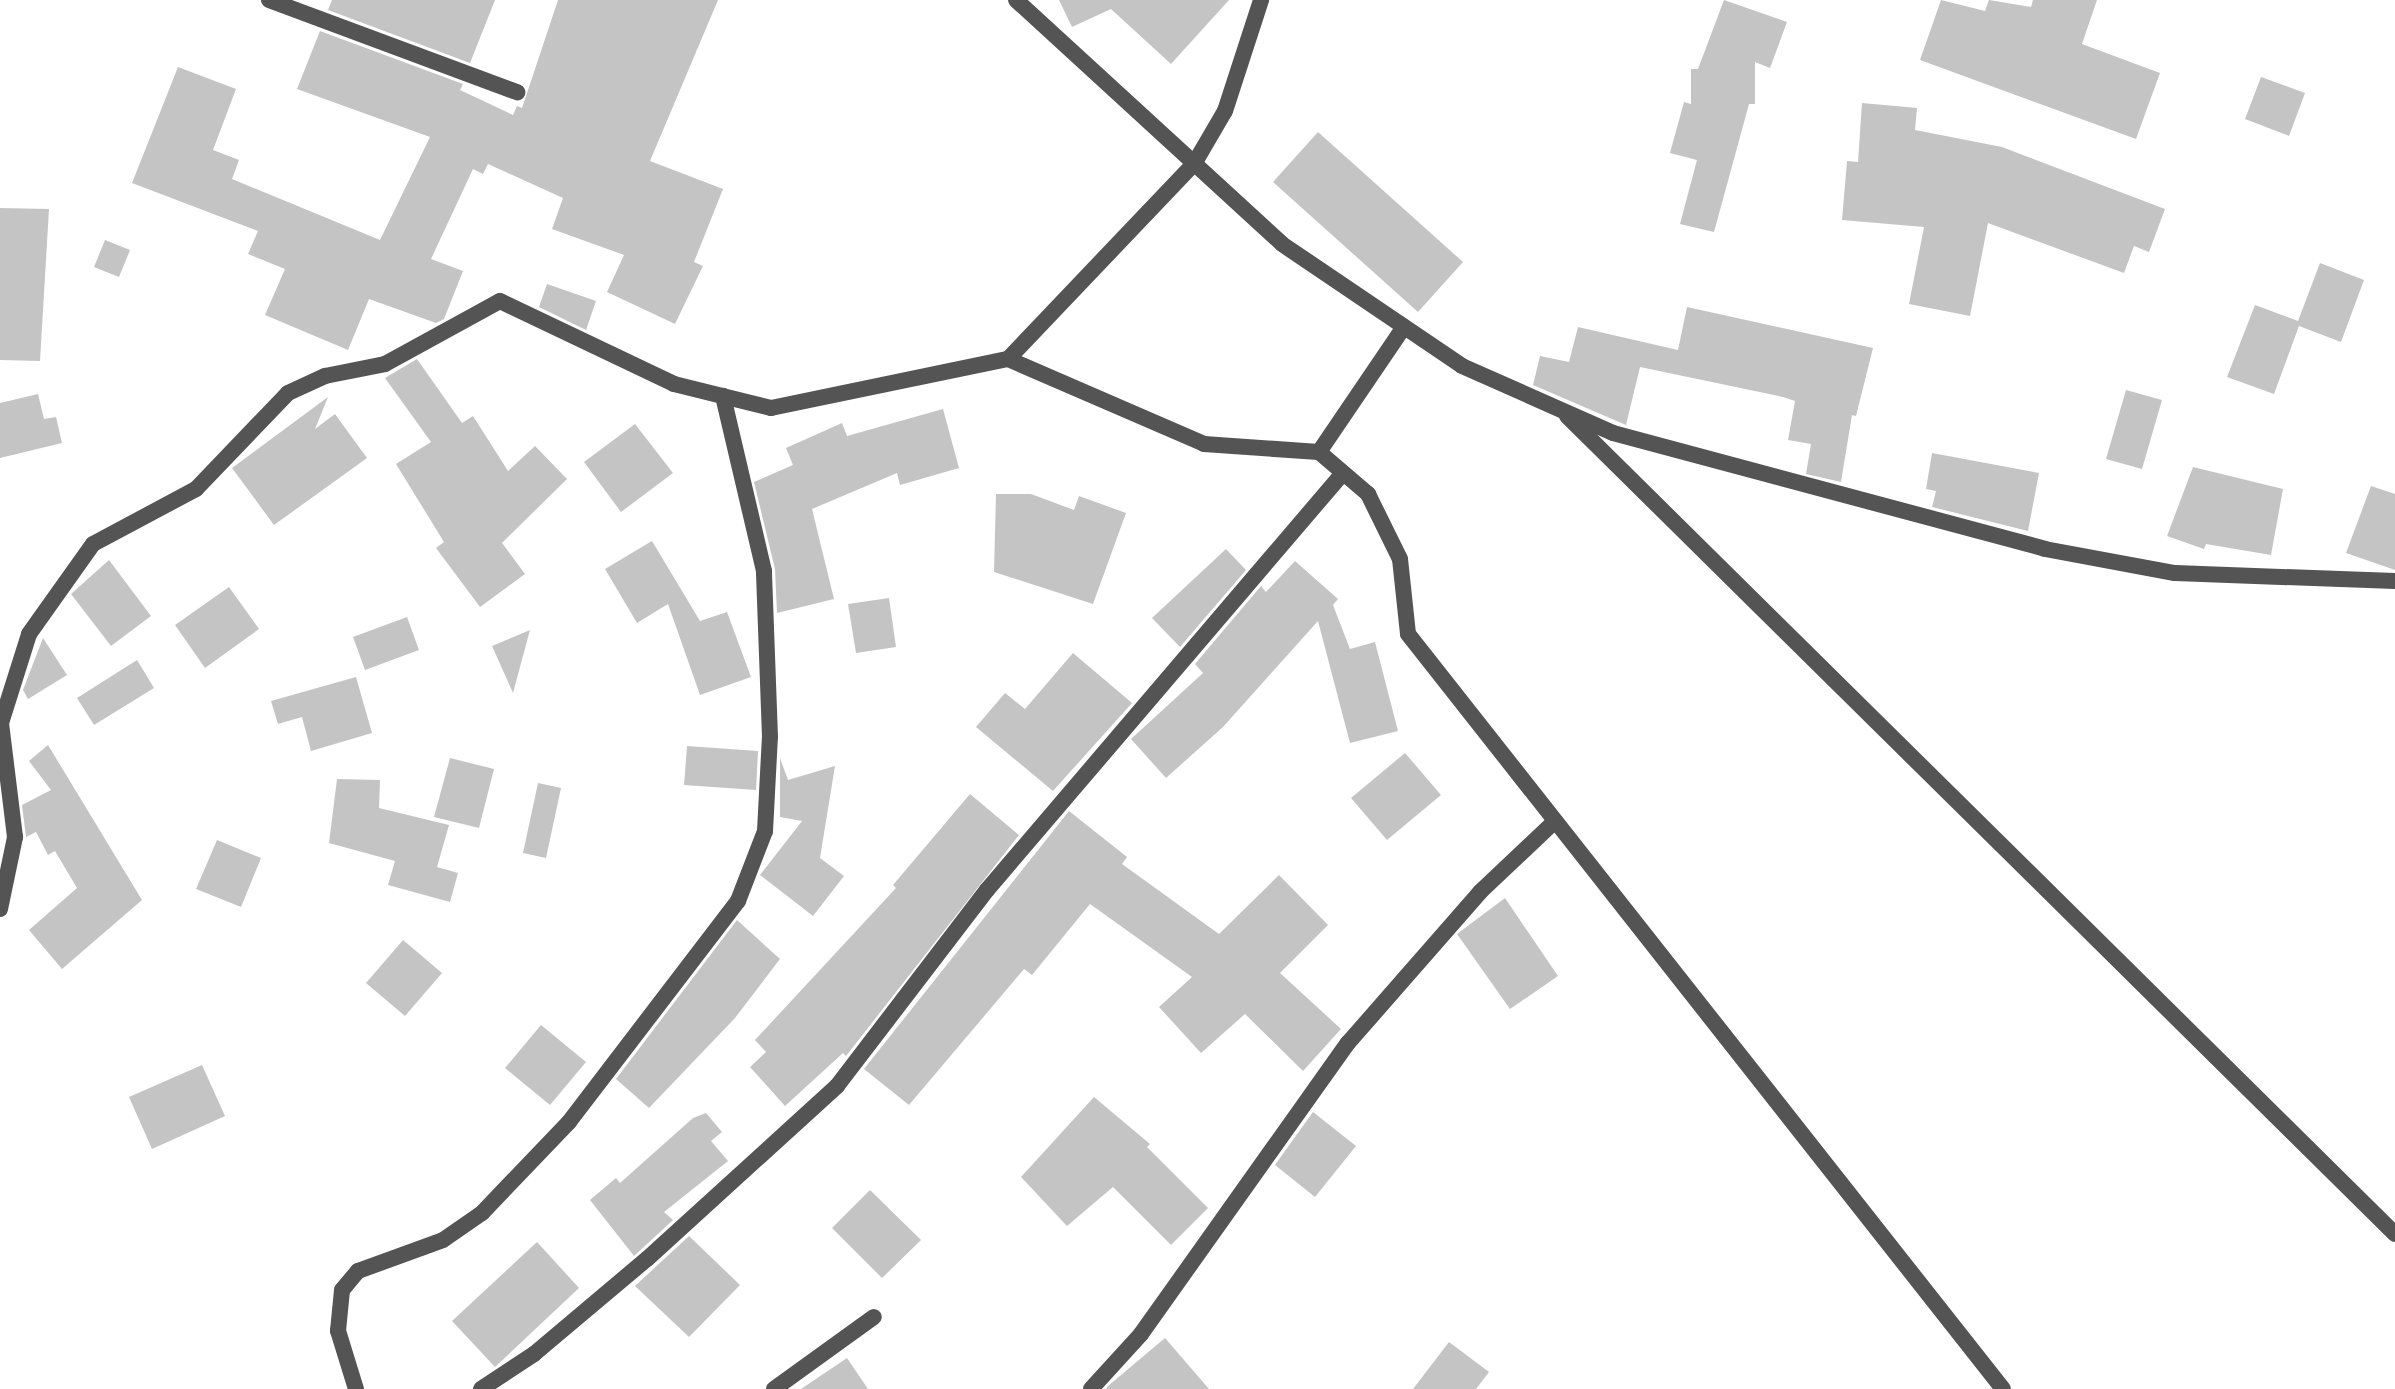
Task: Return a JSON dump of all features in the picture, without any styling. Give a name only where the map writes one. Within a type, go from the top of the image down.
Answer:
[{"type":"street","points":[[269,0],[517,92]]},
{"type":"street","points":[[1016,0],[1282,244],[1462,366],[1613,433],[2045,549],[2175,573],[2395,581]]},
{"type":"street","points":[[0,909],[15,837],[1,723],[29,634],[93,544],[196,489],[288,393],[325,376],[385,364],[500,301],[674,384],[771,408],[1008,359],[1194,164],[1225,111],[1261,0]]},
{"type":"street","points":[[1319,452],[1404,327]]},
{"type":"street","points":[[1008,359],[1204,444],[1319,452],[1368,494],[1400,559],[1408,634],[2003,1389]]},
{"type":"street","points":[[356,1389],[338,1331],[342,1290],[358,1271],[443,1240],[482,1213],[569,1122],[738,901],[765,831],[770,737],[764,571],[723,396]]},
{"type":"street","points":[[1561,410],[2395,1234]]},
{"type":"street","points":[[481,1389],[534,1354],[647,1259],[837,1086],[987,890],[1343,473]]},
{"type":"street","points":[[1091,1389],[1141,1334],[1348,1043],[1480,892],[1555,821]]},
{"type":"street","points":[[774,1389],[874,1317]]},
{"type":"building","points":[[332,0],[495,0],[470,63],[328,10]]},
{"type":"building","points":[[558,0],[718,0],[650,161],[723,189],[694,262],[703,266],[675,324],[607,292],[624,255],[552,229],[563,198],[488,164],[483,174],[473,169],[431,259],[463,271],[444,319],[436,323],[369,299],[348,350],[265,315],[285,269],[248,254],[258,231],[132,183],[178,67],[236,89],[213,150],[239,160],[232,179],[380,240],[430,137],[297,89],[320,31],[463,84],[460,90],[513,115],[517,106],[522,108]]},
{"type":"building","points":[[1059,0],[1229,0],[1171,64],[1111,9],[1072,27]]},
{"type":"building","points":[[1724,0],[1787,22],[1770,68],[1755,62],[1755,104],[1749,104],[1714,232],[1680,224],[1697,160],[1670,153],[1684,102],[1691,104],[1691,69],[1698,69]]},
{"type":"building","points":[[1941,0],[1985,11],[1989,0],[2031,7],[2033,0],[2097,0],[2082,44],[2160,73],[2136,139],[1920,60]]},
{"type":"building","points":[[2261,77],[2305,93],[2289,136],[2245,119]]},
{"type":"building","points":[[1862,103],[1917,108],[1915,130],[2002,147],[2165,209],[2149,252],[2134,246],[2124,273],[1988,223],[1970,316],[1909,304],[1924,227],[1842,220],[1847,161],[1858,162]]},
{"type":"building","points":[[1318,132],[1463,262],[1418,312],[1273,182]]},
{"type":"building","points":[[0,208],[49,209],[40,361],[0,360]]},
{"type":"building","points":[[105,240],[130,250],[119,277],[94,267]]},
{"type":"building","points":[[2320,263],[2364,280],[2341,342],[2299,326],[2274,394],[2227,377],[2255,305],[2298,321]]},
{"type":"building","points":[[547,284],[596,301],[586,330],[539,307]]},
{"type":"building","points":[[1687,307],[1873,348],[1856,416],[1852,415],[1841,482],[1806,474],[1811,444],[1788,440],[1795,401],[1783,397],[1640,367],[1626,425],[1533,385],[1540,356],[1569,362],[1578,327],[1678,350]]},
{"type":"building","points":[[417,359],[462,423],[473,416],[508,471],[535,446],[567,479],[502,543],[525,574],[480,607],[436,548],[444,542],[396,464],[431,442],[385,378]]},
{"type":"building","points":[[2126,390],[2162,400],[2142,469],[2106,459]]},
{"type":"building","points":[[38,394],[44,419],[56,417],[62,443],[0,458],[0,403]]},
{"type":"building","points":[[328,397],[315,429],[335,414],[367,458],[274,525],[232,468]]},
{"type":"building","points":[[943,409],[959,468],[900,485],[897,473],[812,509],[834,599],[777,613],[775,569],[754,482],[793,465],[786,448],[842,423],[847,436]]},
{"type":"building","points":[[635,424],[673,473],[621,512],[584,462]]},
{"type":"building","points":[[1932,453],[2039,473],[2028,531],[1932,507],[1936,491],[1926,489]]},
{"type":"building","points":[[2193,467],[2283,489],[2271,555],[2206,544],[2204,549],[2167,536]]},
{"type":"building","points":[[2371,486],[2395,494],[2395,570],[2346,553]]},
{"type":"building","points":[[996,494],[1031,494],[1074,510],[1079,496],[1126,513],[1093,604],[994,572]]},
{"type":"building","points":[[652,541],[700,621],[727,612],[751,677],[700,695],[668,604],[637,623],[605,569]]},
{"type":"building","points":[[1226,549],[1246,570],[1180,647],[1152,618]]},
{"type":"building","points":[[109,560],[151,616],[111,646],[71,594]]},
{"type":"building","points":[[1295,561],[1338,599],[1333,605],[1350,649],[1375,642],[1398,731],[1350,743],[1318,621],[1223,727],[1166,778],[1131,739],[1203,673],[1195,664],[1261,586],[1266,592]]},
{"type":"building","points":[[229,587],[259,629],[205,668],[175,625]]},
{"type":"building","points":[[889,598],[896,647],[856,653],[848,604]]},
{"type":"building","points":[[407,617],[419,650],[365,670],[353,637]]},
{"type":"building","points":[[530,630],[513,693],[492,646]]},
{"type":"building","points":[[43,638],[67,675],[28,699],[23,690]]},
{"type":"building","points":[[1073,653],[1132,703],[1053,791],[976,727],[1005,693],[1025,709]]},
{"type":"building","points":[[137,660],[154,688],[94,725],[77,698]]},
{"type":"building","points":[[356,677],[372,733],[311,751],[302,717],[278,724],[271,701]]},
{"type":"building","points":[[48,745],[142,900],[62,969],[29,930],[77,888],[55,851],[48,855],[36,832],[26,837],[22,805],[51,790],[29,761]]},
{"type":"building","points":[[687,746],[758,751],[756,790],[684,785]]},
{"type":"building","points":[[1405,753],[1441,795],[1387,840],[1351,798]]},
{"type":"building","points":[[450,758],[494,769],[479,828],[434,817]]},
{"type":"building","points":[[780,758],[788,780],[835,766],[820,858],[844,876],[813,916],[760,875],[802,821],[780,817]]},
{"type":"building","points":[[337,779],[380,780],[379,808],[449,825],[437,867],[458,873],[450,902],[388,885],[395,861],[329,843]]},
{"type":"building","points":[[538,783],[561,788],[546,858],[523,853]]},
{"type":"building","points":[[970,794],[1019,835],[846,1056],[843,1053],[785,1106],[750,1067],[766,1052],[755,1040],[896,888],[893,885]]},
{"type":"building","points":[[1069,811],[1127,857],[1122,864],[1219,934],[1279,875],[1328,925],[1280,973],[1341,1029],[1303,1071],[1245,1014],[1201,1053],[1159,1007],[1192,977],[1090,904],[1032,975],[1024,969],[909,1105],[864,1069]]},
{"type":"building","points":[[217,840],[261,858],[241,907],[196,889]]},
{"type":"building","points":[[1505,898],[1558,976],[1510,1009],[1457,934]]},
{"type":"building","points":[[737,920],[780,959],[735,1018],[649,1108],[616,1079]]},
{"type":"building","points":[[403,940],[442,973],[405,1016],[366,983]]},
{"type":"building","points":[[541,1025],[586,1062],[550,1105],[505,1068]]},
{"type":"building","points":[[202,1065],[225,1116],[152,1149],[129,1097]]},
{"type":"building","points":[[1094,1097],[1150,1144],[1147,1147],[1208,1208],[1171,1245],[1113,1187],[1067,1226],[1021,1177]]},
{"type":"building","points":[[1313,1112],[1356,1146],[1315,1197],[1275,1165]]},
{"type":"building","points":[[706,1113],[722,1132],[711,1141],[728,1161],[664,1212],[673,1220],[634,1256],[590,1200],[616,1178],[620,1183],[693,1118]]},
{"type":"building","points":[[870,1190],[921,1240],[882,1278],[832,1228]]},
{"type":"building","points":[[689,1236],[740,1285],[689,1337],[635,1286]]},
{"type":"building","points":[[537,1242],[579,1288],[495,1367],[452,1321]]},
{"type":"building","points":[[1165,1338],[1209,1389],[1106,1389],[1108,1386]]},
{"type":"building","points":[[1449,1342],[1489,1372],[1476,1389],[1413,1389]]},
{"type":"building","points":[[847,1358],[868,1389],[801,1389]]}]
